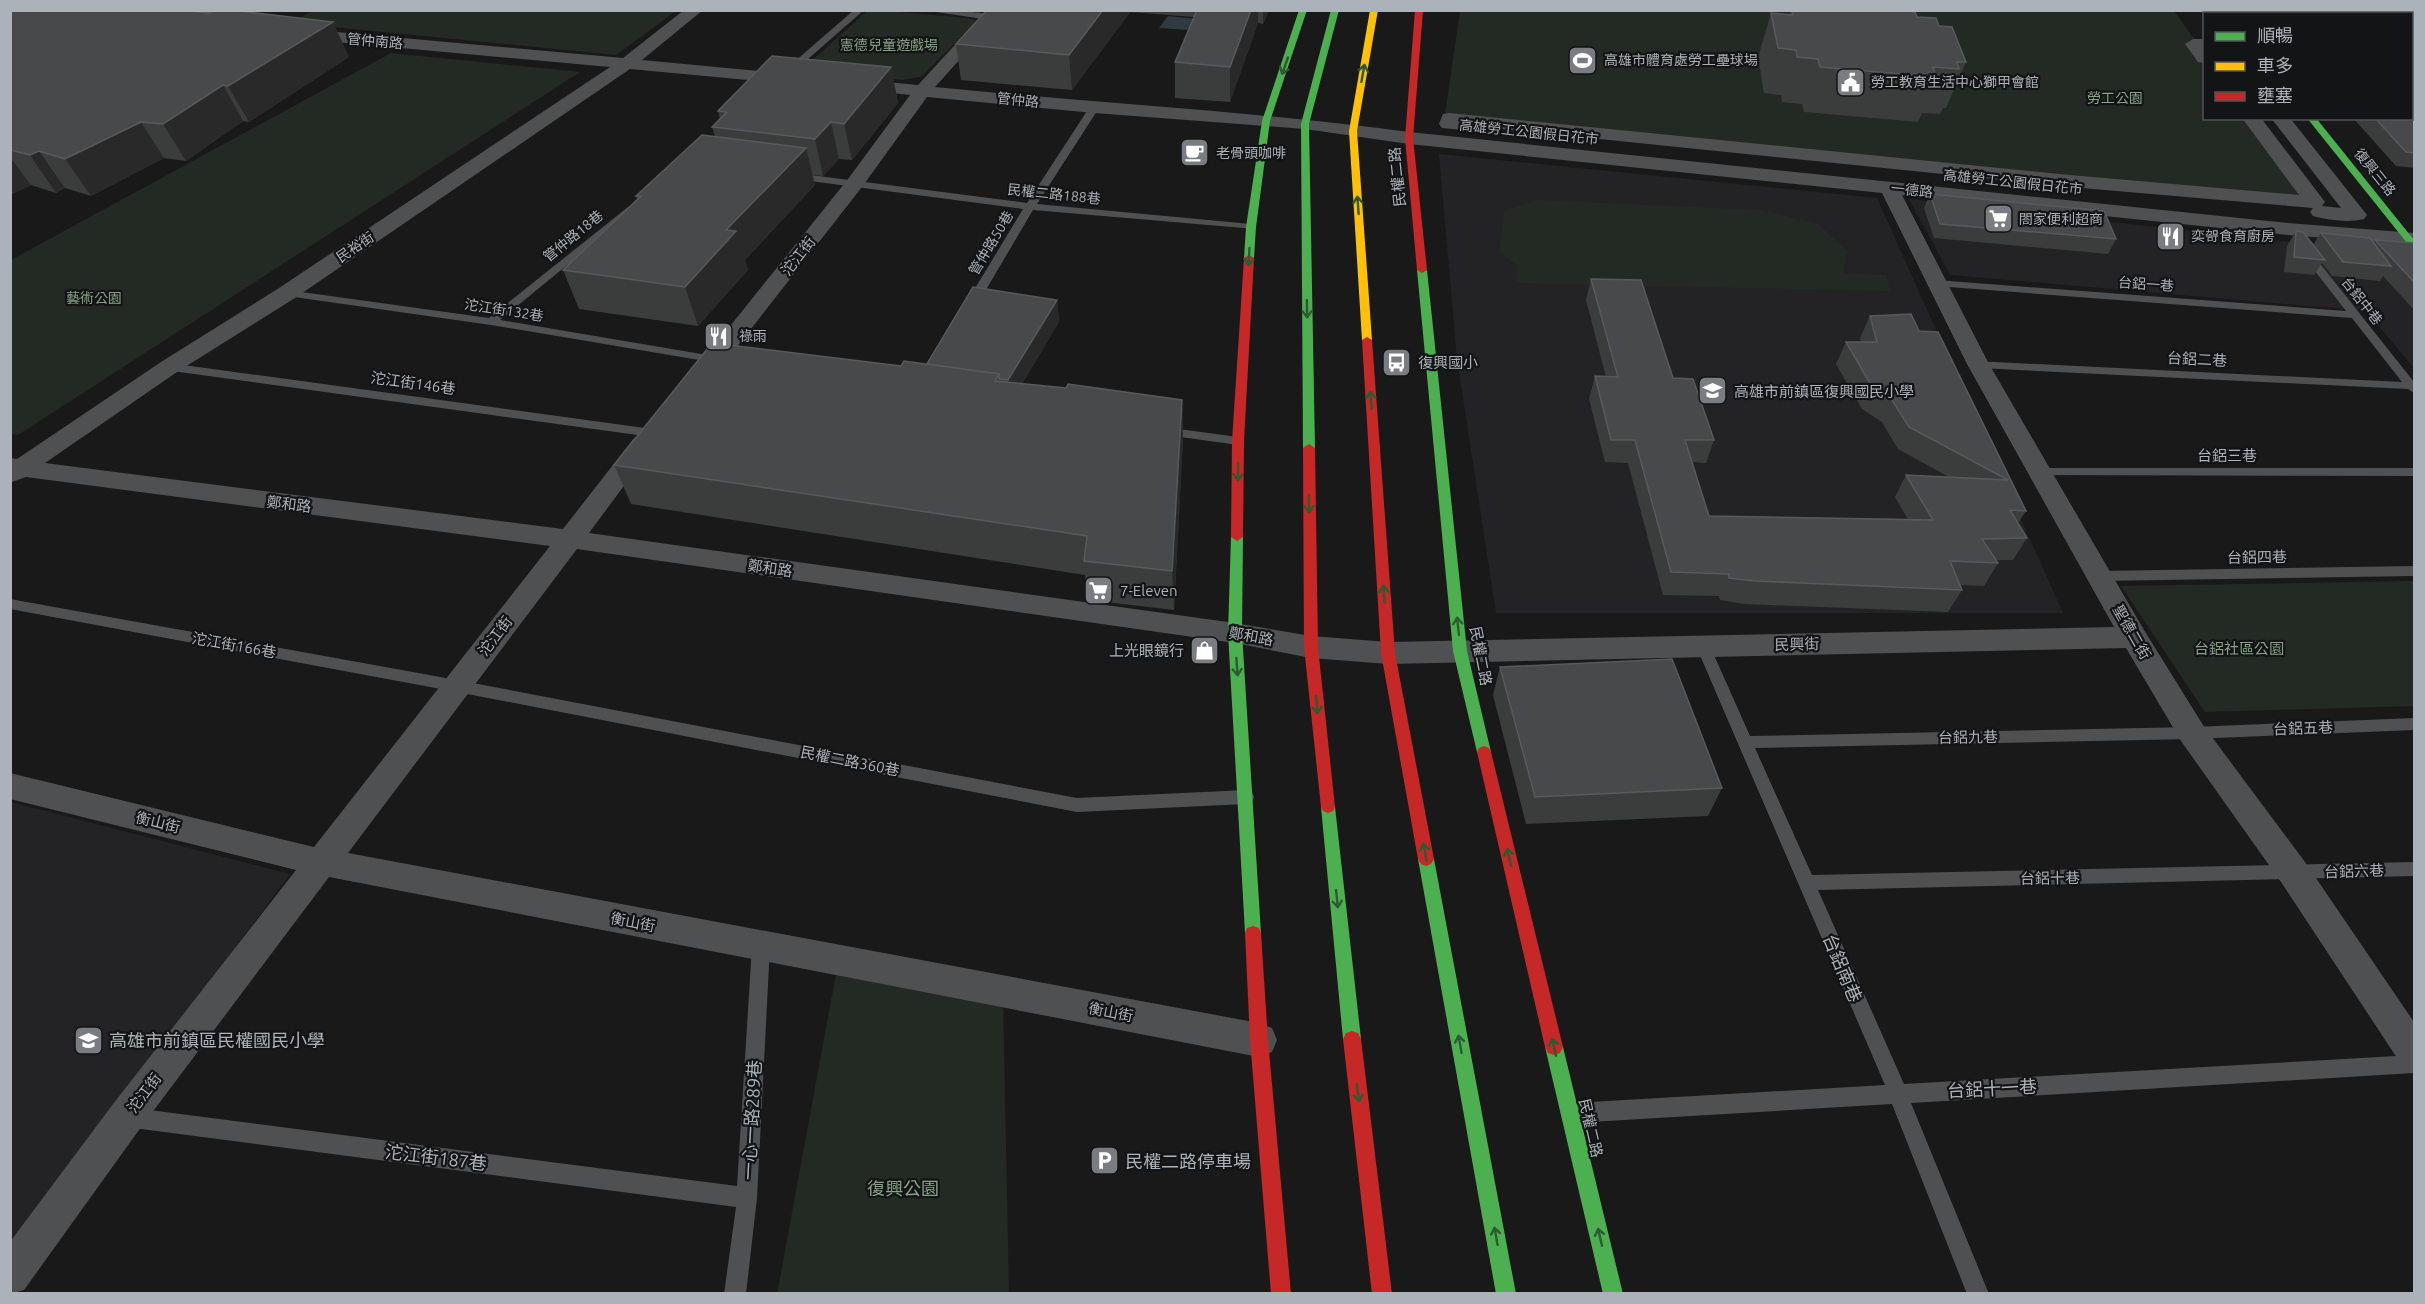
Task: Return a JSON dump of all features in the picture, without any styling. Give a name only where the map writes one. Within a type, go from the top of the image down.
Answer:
[{"type":"street","name":"民裕街","points":[[14,469],[286,293],[626,64],[695,10]]},
{"type":"street","points":[[1281,1293],[1259,1040],[1235,633],[1238,441],[1251,228],[1266,121],[1303,10]]},
{"type":"street","points":[[1335,10],[1305,124],[1311,647],[1349,1015],[1382,1293]]},
{"type":"street","points":[[1374,10],[1353,131],[1388,653],[1506,1293]]},
{"type":"street","name":"民權二路","points":[[1419,10],[1409,138],[1460,651],[1613,1293]]},
{"type":"street","name":"沱江街","points":[[688,393],[722,362],[923,90],[993,14]]},
{"type":"street","name":"管仲南路","points":[[292,33],[626,64]]},
{"type":"street","points":[[2203,44],[2193,44],[2203,56]]},
{"type":"street","points":[[626,64],[777,82],[805,80]]},
{"type":"street","name":"管仲路","points":[[841,83],[1094,108],[1305,124],[1409,138]]},
{"type":"street","name":"高雄勞工公園假日花市","points":[[2253,120],[2315,202],[2070,181],[1449,118],[1448,123],[2357,215],[2282,120]]},
{"type":"street","name":"復興三路","points":[[2313,120],[2412,241]]},
{"type":"street","name":"一德路","points":[[1409,138],[2412,241]]},
{"type":"street","name":"聖德二街","points":[[1889,188],[1978,364],[2134,637],[2192,733],[2293,872],[2415,1052]]},
{"type":"street","name":"沱江街","points":[[10,1275],[126,1117],[568,539],[659,425]]},
{"type":"street","name":"鄭和路","points":[[14,469],[568,539],[1235,633],[1311,647],[1388,653],[1460,651]]},
{"type":"street","name":"民興街","points":[[1460,651],[2134,637]]},
{"type":"street","name":"衡山街","points":[[10,786],[321,862],[1259,1040]]},
{"type":"lane","points":[[777,82],[860,10]]},
{"type":"lane","points":[[926,10],[993,14]]},
{"type":"lane","name":"管仲路50巷","points":[[966,314],[1030,207],[1094,108]]},
{"type":"lane","name":"民權二路188巷","points":[[787,175],[1030,207],[1251,228]]},
{"type":"lane","name":"管仲路18巷","points":[[491,322],[639,201]]},
{"type":"lane","name":"台鋁中巷","points":[[2288,229],[2353,315],[2414,387]]},
{"type":"lane","name":"台鋁一巷","points":[[1936,283],[2353,315]]},
{"type":"lane","name":"沱江街132巷","points":[[286,293],[491,322],[722,362]]},
{"type":"lane","name":"台鋁二巷","points":[[1978,364],[2414,387]]},
{"type":"lane","name":"沱江街146巷","points":[[169,367],[659,425]]},
{"type":"lane","points":[[1148,429],[1238,441]]},
{"type":"lane","name":"台鋁三巷","points":[[2039,472],[2415,472]]},
{"type":"lane","name":"台鋁四巷","points":[[2099,576],[2415,571]]},
{"type":"lane","name":"沱江街166巷","points":[[10,604],[457,686]]},
{"type":"lane","name":"台鋁南巷","points":[[1703,646],[1898,1094],[1978,1293]]},
{"type":"lane","name":"民權二路360巷","points":[[457,686],[1077,805],[1246,797]]},
{"type":"lane","name":"台鋁五巷","points":[[2192,733],[2415,724]]},
{"type":"lane","name":"台鋁九巷","points":[[1745,742],[2192,733]]},
{"type":"lane","name":"台鋁六巷","points":[[2293,872],[2415,869]]},
{"type":"lane","name":"台鋁十巷","points":[[1806,883],[2293,872]]},
{"type":"lane","name":"一心一路289巷","points":[[735,1293],[747,1198],[762,946]]},
{"type":"lane","name":"台鋁十一巷","points":[[1570,1113],[2415,1064]]},
{"type":"lane","name":"沱江街187巷","points":[[126,1117],[747,1198]]},
{"type":"shaded area","points":[[1168,16],[1197,19],[1190,30],[1159,28]]},
{"type":"shaded area","name":"高雄市前鎮區復興國民小學","points":[[1439,154],[1877,198],[2063,613],[1496,613],[1457,359]]},
{"type":"shaded area","points":[[1909,199],[2414,256],[2414,368],[2366,311],[1950,275]]},
{"type":"shaded area","name":"高雄市前鎮區民權國民小學","points":[[11,802],[290,874],[11,1249]]},
{"type":"green space","points":[[313,10],[676,11],[616,55],[292,23]]},
{"type":"green space","name":"憲德兒童遊戲場","points":[[867,11],[968,18],[977,21],[921,77],[903,80],[813,71],[807,65]]},
{"type":"green space","name":"勞工公園","points":[[1460,11],[2174,11],[2203,52],[2203,120],[2254,120],[2319,207],[1445,114]]},
{"type":"green space","name":"藝術公園","points":[[391,53],[580,72],[18,435],[11,434],[11,260]]},
{"type":"green space","points":[[1538,200],[1761,210],[1818,224],[1847,251],[1843,273],[1886,275],[1890,291],[1516,283],[1518,265],[1499,253],[1504,211]]},
{"type":"green space","name":"台鋁社區公園","points":[[2414,581],[2414,706],[2205,712],[2121,586]]},
{"type":"green space","name":"復興公園","points":[[838,963],[1003,997],[1009,1293],[777,1294]]},
{"type":"building","points":[[10,10],[180,10],[209,13],[214,10],[230,10],[333,22],[228,86],[223,85],[163,124],[141,122],[65,159],[39,151],[30,155],[10,150]]},
{"type":"building","points":[[987,10],[1103,10],[1069,55],[956,44]]},
{"type":"building","points":[[1197,10],[1251,10],[1230,67],[1175,62]]},
{"type":"building","points":[[1792,10],[1900,10],[1915,12],[1917,17],[1936,18],[1939,26],[1952,27],[1966,62],[1957,62],[1959,69],[1933,67],[1936,77],[1820,67],[1818,59],[1797,57],[1796,50],[1778,48],[1771,13],[1793,15]]},
{"type":"building","points":[[2279,10],[2315,10],[2316,12],[2280,12]]},
{"type":"building","points":[[772,56],[891,67],[844,124],[831,122],[815,139],[712,127],[727,112],[718,111]]},
{"type":"building","points":[[2413,109],[2415,111],[2415,153],[2406,152],[2377,120],[2413,120]]},
{"type":"building","points":[[702,135],[806,148],[726,230],[736,231],[685,287],[563,270],[641,196],[636,196]]},
{"type":"building","points":[[1930,194],[2104,211],[2116,239],[1940,224]]},
{"type":"building","points":[[2296,231],[2303,232],[2325,260],[2294,257]]},
{"type":"building","points":[[2321,233],[2370,238],[2391,266],[2343,262]]},
{"type":"building","points":[[2375,240],[2415,243],[2415,283]]},
{"type":"building","points":[[1591,279],[1641,280],[1673,378],[1693,379],[1714,440],[1685,440],[1709,516],[1933,520],[1906,475],[2008,480],[1909,427],[1892,400],[1872,387],[1846,342],[1877,342],[1870,316],[1911,314],[1919,331],[1938,332],[2026,511],[2010,510],[2027,538],[1982,539],[1998,563],[1950,561],[1962,590],[1755,581],[1729,578],[1729,574],[1671,572],[1635,440],[1611,440],[1595,376],[1618,377]]},
{"type":"building","points":[[973,287],[1057,300],[1008,380],[999,379],[999,374],[927,364]]},
{"type":"building","points":[[712,343],[901,366],[904,361],[999,374],[995,381],[1066,388],[1068,384],[1182,400],[1172,571],[1084,561],[1087,536],[614,465]]},
{"type":"building","points":[[1672,659],[1722,788],[1535,797],[1500,667]]},
{"type":"traffic: fast","points":[[1249,258],[1251,227],[1266,121],[1303,10]]},
{"type":"traffic: fast","points":[[1309,448],[1305,124],[1335,10]]},
{"type":"traffic: fast","points":[[2313,120],[2414,246]]},
{"type":"traffic: fast","points":[[1422,270],[1460,651],[1484,752]]},
{"type":"traffic: fast","points":[[1237,537],[1235,633],[1253,933]]},
{"type":"traffic: fast","points":[[1328,807],[1352,1039]]},
{"type":"traffic: fast","points":[[1426,859],[1506,1294]]},
{"type":"traffic: fast","points":[[1554,1047],[1613,1294]]},
{"type":"traffic: slow","points":[[1367,340],[1353,131],[1374,10]]},
{"type":"traffic: jam","points":[[1419,10],[1409,138],[1422,270]]},
{"type":"traffic: jam","points":[[1237,537],[1238,441],[1249,258]]},
{"type":"traffic: jam","points":[[1367,340],[1388,653],[1426,859]]},
{"type":"traffic: jam","points":[[1309,448],[1311,647],[1328,807]]},
{"type":"traffic: jam","points":[[1484,752],[1554,1047]]},
{"type":"traffic: jam","points":[[1253,933],[1259,1040],[1281,1294]]},
{"type":"traffic: jam","points":[[1352,1039],[1382,1294]]},
{"type":"place","name":"高雄市體育處勞工壘球場","points":[[1583,60]]},
{"type":"place","name":"勞工教育生活中心獅甲會館","points":[[1850,82]]},
{"type":"place","name":"老骨頭咖啡","points":[[1195,153]]},
{"type":"place","name":"閤家便利超商","points":[[1998,219]]},
{"type":"place","name":"奕哿食育廚房","points":[[2170,236]]},
{"type":"place","name":"祿雨","points":[[718,336]]},
{"type":"place","name":"復興國小","points":[[1397,362]]},
{"type":"place","name":"高雄市前鎮區復興國民小學","points":[[1713,391]]},
{"type":"place","name":"7-Eleven","points":[[1099,590]]},
{"type":"place","name":"上光眼鏡行","points":[[1205,650]]},
{"type":"place","name":"高雄市前鎮區民權國民小學","points":[[88,1040]]},
{"type":"place","name":"民權二路停車場","points":[[1104,1161]]}]
